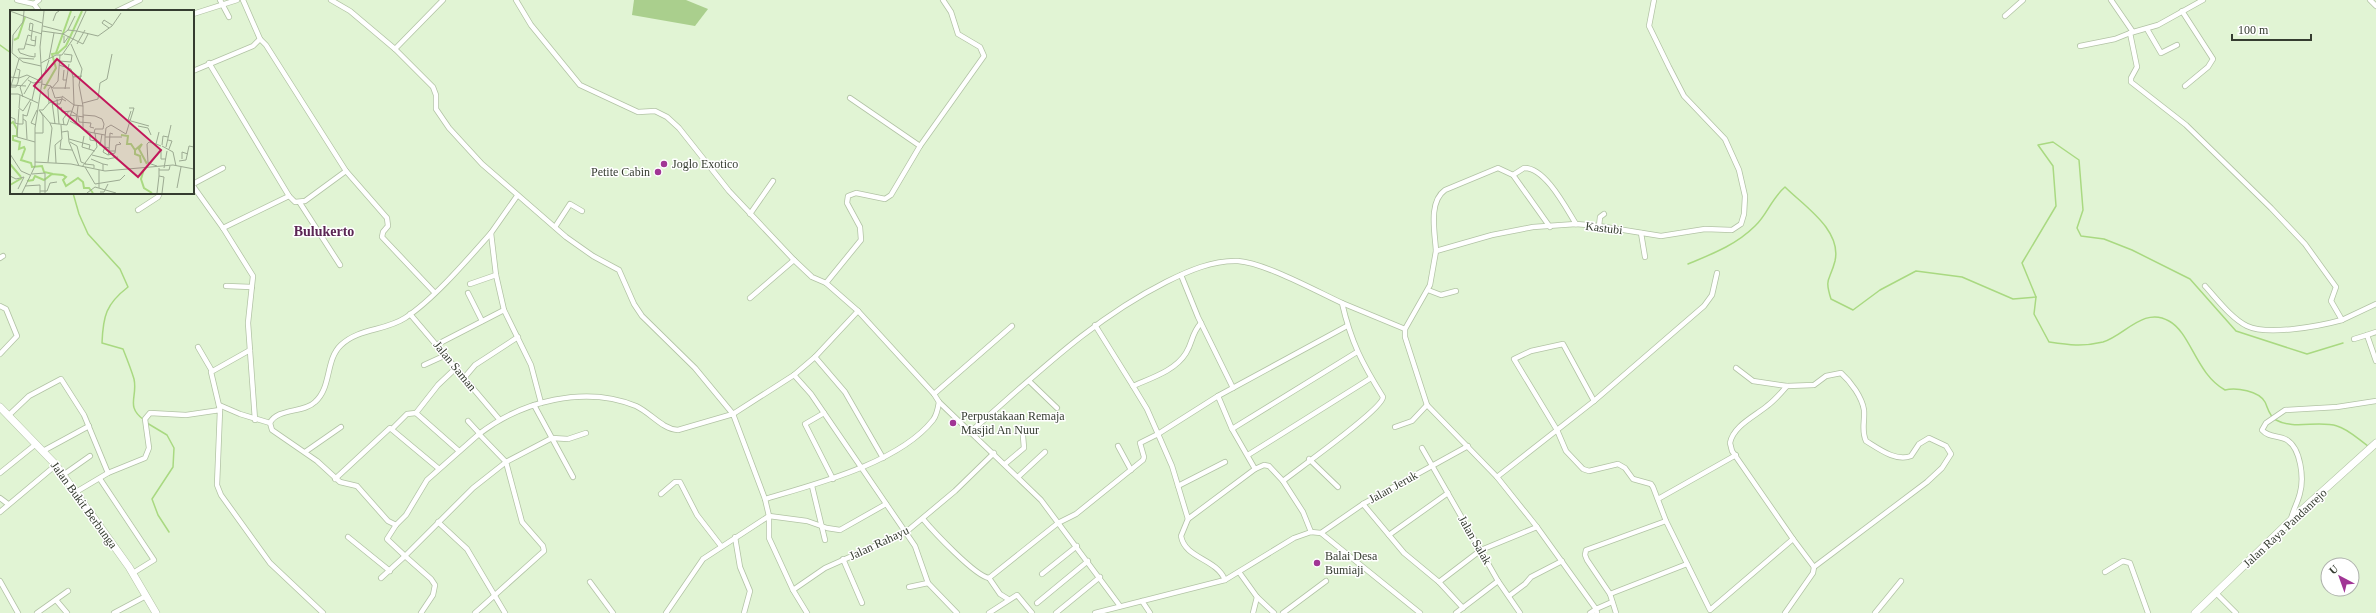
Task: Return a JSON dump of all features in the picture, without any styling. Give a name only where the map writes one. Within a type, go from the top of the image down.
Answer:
[{"type":"main road","name":"Jalan Bukit Berbunga","points":[[0,407],[56,465],[132,573],[156,613]]},
{"type":"main road","name":"Jalan Raya Pandanrejo","points":[[2194,613],[2290,521],[2376,443]]},
{"type":"street","points":[[17,0],[34,4],[38,10]]},
{"type":"street","points":[[34,4],[39,0]]},
{"type":"street","points":[[118,10],[130,2],[140,0]]},
{"type":"street","points":[[194,14],[221,2],[238,0]]},
{"type":"street","points":[[243,0],[260,40],[266,45],[346,171],[387,218],[388,226],[383,232],[382,237],[434,292]]},
{"type":"street","points":[[331,0],[350,11],[395,49],[432,87],[436,95],[436,109],[449,128],[482,164],[517,196],[587,252],[619,270],[634,304],[642,316],[695,368],[733,414],[765,499],[769,516],[769,538],[793,590],[807,613]]},
{"type":"street","points":[[395,49],[443,0]]},
{"type":"street","points":[[516,0],[531,25],[580,85],[638,112],[655,111],[667,117],[679,128],[750,214],[794,260],[812,277],[826,283],[858,311],[934,394],[939,402],[969,433],[994,453],[1041,500],[1077,546],[1120,606]]},
{"type":"street","points":[[826,283],[861,240],[860,227],[847,203],[848,196],[853,193],[885,199],[892,195],[920,146],[984,56],[980,47],[958,34],[951,12],[943,0]]},
{"type":"street","name":"Kastubi","points":[[1436,251],[1492,235],[1533,227],[1576,224],[1599,226],[1661,236],[1689,230],[1736,228],[1741,224],[1744,214],[1745,196],[1739,170],[1725,139],[1684,96],[1669,67],[1649,26],[1654,0]]},
{"type":"street","points":[[2005,16],[2023,0]]},
{"type":"street","points":[[2111,0],[2131,33],[2137,67],[2131,78],[2132,82],[2186,125],[2305,244],[2336,287],[2331,301],[2342,320]]},
{"type":"street","points":[[2080,46],[2115,39],[2147,29],[2203,0]]},
{"type":"street","points":[[2370,0],[2376,6]]},
{"type":"street","points":[[221,2],[229,17]]},
{"type":"street","points":[[2182,12],[2213,59],[2208,67],[2185,86]]},
{"type":"street","points":[[2147,29],[2162,53],[2177,45]]},
{"type":"street","points":[[194,70],[253,46],[260,40]]},
{"type":"street","points":[[209,63],[289,196],[295,202],[300,203],[340,265]]},
{"type":"street","points":[[850,98],[920,146]]},
{"type":"street","points":[[194,184],[223,168]]},
{"type":"street","points":[[1550,227],[1513,175],[1498,168],[1486,172],[1441,194],[1435,210],[1436,251],[1428,290],[1406,330],[1405,337],[1427,405],[1497,477],[1537,527],[1597,611]]},
{"type":"street","points":[[1513,175],[1524,168],[1537,171],[1557,194],[1576,224]]},
{"type":"street","points":[[300,203],[346,171]]},
{"type":"street","points":[[750,214],[772,181]]},
{"type":"street","points":[[194,186],[252,273],[254,280],[248,323],[256,420]]},
{"type":"street","points":[[138,210],[158,197],[160,194]]},
{"type":"street","points":[[223,228],[289,196]]},
{"type":"street","points":[[270,423],[274,418],[307,407],[315,402],[323,391],[333,356],[347,340],[398,322],[410,314],[434,292],[491,233],[517,196]]},
{"type":"street","points":[[555,227],[570,204],[582,211]]},
{"type":"street","points":[[1599,226],[1600,217],[1604,214]]},
{"type":"street","points":[[491,233],[496,275],[504,310],[532,369],[541,403]]},
{"type":"street","points":[[1641,233],[1645,257]]},
{"type":"street","points":[[750,298],[794,260]]},
{"type":"street","points":[[969,433],[1029,382],[1070,344],[1132,299],[1181,275],[1216,263],[1240,262],[1260,267],[1406,330]]},
{"type":"street","points":[[1497,477],[1594,402],[1704,306],[1712,295],[1717,273]]},
{"type":"street","points":[[470,284],[496,275]]},
{"type":"street","points":[[1181,275],[1201,323],[1233,388]]},
{"type":"street","points":[[226,286],[252,287]]},
{"type":"street","points":[[2205,286],[2235,316],[2250,327],[2274,330],[2318,327],[2342,320],[2376,304]]},
{"type":"street","points":[[1428,290],[1441,295],[1456,291]]},
{"type":"street","points":[[468,294],[482,321]]},
{"type":"street","points":[[1283,481],[1382,403],[1383,397],[1357,352],[1347,326],[1342,303]]},
{"type":"street","points":[[0,306],[6,309],[17,336],[0,354]]},
{"type":"street","points":[[438,344],[504,310]]},
{"type":"street","points":[[421,613],[434,592],[435,585],[431,578],[387,539],[396,525],[406,515],[421,488],[438,468],[499,419],[541,403],[600,396],[638,407],[649,412],[669,428],[678,430],[733,414],[794,375],[815,357],[858,311]]},
{"type":"street","name":"Jalan Saman","points":[[410,314],[438,344],[464,378],[499,419]]},
{"type":"street","points":[[1133,386],[1160,374],[1178,362],[1186,353],[1191,336],[1201,323]]},
{"type":"street","points":[[1095,325],[1147,408],[1169,458],[1188,519]]},
{"type":"street","points":[[934,394],[1012,326]]},
{"type":"street","points":[[988,578],[1058,523],[1076,514],[1131,470],[1144,458],[1140,443],[1158,434],[1218,396],[1347,326]]},
{"type":"street","points":[[2354,339],[2376,332]]},
{"type":"street","points":[[2368,335],[2376,361]]},
{"type":"street","points":[[464,378],[475,365],[518,337]]},
{"type":"street","points":[[1594,402],[1563,344],[1531,351],[1514,359],[1557,430],[1566,451],[1583,469],[1589,471],[1614,464],[1622,466],[1633,479],[1651,484],[1666,521],[1710,612],[1793,539]]},
{"type":"street","points":[[198,347],[212,371],[220,410],[217,485],[221,495],[270,563],[323,613]]},
{"type":"street","points":[[212,371],[250,350]]},
{"type":"street","points":[[1232,429],[1357,352]]},
{"type":"street","points":[[424,365],[446,355]]},
{"type":"street","points":[[815,357],[845,392],[883,458]]},
{"type":"street","points":[[335,479],[387,429],[393,428],[407,414],[416,413],[438,385],[457,367]]},
{"type":"street","points":[[1736,368],[1753,381],[1787,386],[1814,385],[1826,376],[1841,373],[1854,386],[1862,406],[1862,431],[1866,441],[1896,457],[1905,458],[1911,456],[1919,444],[1929,438],[1946,446],[1951,454],[1942,468],[1927,482],[1814,567],[1813,573],[1785,613]]},
{"type":"street","points":[[794,375],[824,413],[860,468],[906,532],[915,546],[928,583],[957,613]]},
{"type":"street","points":[[1248,456],[1371,378]]},
{"type":"street","points":[[8,416],[29,396],[60,379],[89,426],[108,473]]},
{"type":"street","points":[[1029,382],[1057,408]]},
{"type":"street","points":[[1787,386],[1776,398],[1736,432],[1730,443],[1736,455],[1793,539],[1814,567]]},
{"type":"street","points":[[1218,396],[1232,429],[1255,470]]},
{"type":"street","points":[[2290,521],[2301,492],[2299,461],[2296,451],[2287,440],[2267,436],[2262,430],[2266,423],[2274,416],[2290,409],[2337,407],[2376,401]]},
{"type":"street","points":[[765,499],[833,479],[883,458],[911,439],[934,419],[939,402]]},
{"type":"street","points":[[219,404],[256,420],[270,423]]},
{"type":"street","points":[[534,405],[573,477]]},
{"type":"street","points":[[1395,427],[1412,421],[1427,405]]},
{"type":"street","points":[[76,492],[108,473],[126,467],[147,455],[149,448],[145,421],[153,412],[186,415],[220,410]]},
{"type":"street","points":[[416,413],[459,451]]},
{"type":"street","points":[[824,413],[805,424],[833,479]]},
{"type":"street","points":[[468,421],[506,462],[522,522],[542,546],[544,551],[475,613]]},
{"type":"street","points":[[270,423],[272,430],[305,452],[335,479],[357,486],[388,521],[396,525]]},
{"type":"street","points":[[43,451],[89,426]]},
{"type":"street","points":[[305,452],[341,427]]},
{"type":"street","points":[[393,428],[438,468]]},
{"type":"street","points":[[381,578],[390,571],[473,488],[506,462],[552,438],[568,439],[586,433]]},
{"type":"street","points":[[1005,464],[1024,448],[1023,436]]},
{"type":"street","points":[[0,473],[36,444]]},
{"type":"street","points":[[1118,446],[1131,470]]},
{"type":"street","name":"Jalan Jeruk","points":[[1321,533],[1363,504],[1468,446]]},
{"type":"street","name":"Jalan Salak","points":[[1422,448],[1498,580],[1520,613]]},
{"type":"street","points":[[1018,477],[1045,452]]},
{"type":"street","name":"Jalan Rahayu","points":[[793,590],[825,568],[906,532],[923,519],[994,453]]},
{"type":"street","points":[[1658,499],[1736,455]]},
{"type":"street","points":[[63,475],[90,456]]},
{"type":"street","points":[[1309,459],[1338,487]]},
{"type":"street","points":[[1178,486],[1225,462]]},
{"type":"street","points":[[0,512],[56,465]]},
{"type":"street","points":[[1225,580],[1219,569],[1185,546],[1181,536],[1188,519],[1255,470],[1268,465],[1283,481],[1303,512],[1311,532]]},
{"type":"street","points":[[100,478],[154,560],[132,573]]},
{"type":"street","points":[[661,494],[675,482],[680,482],[697,516],[721,546]]},
{"type":"street","points":[[812,486],[825,540]]},
{"type":"street","points":[[1389,535],[1448,493]]},
{"type":"street","points":[[0,498],[8,504]]},
{"type":"street","points":[[666,613],[686,585],[698,564],[721,546],[769,516],[806,521],[821,526],[843,529],[886,504]]},
{"type":"street","points":[[1363,504],[1404,553],[1439,582],[1463,608]]},
{"type":"street","points":[[923,519],[943,542],[970,566],[988,578],[1000,594],[1008,599]]},
{"type":"street","points":[[1616,613],[1610,594],[1587,560],[1584,552],[1666,521]]},
{"type":"street","points":[[438,522],[467,549],[505,613]]},
{"type":"street","points":[[1439,582],[1481,550],[1537,527]]},
{"type":"street","points":[[1095,613],[1225,580],[1288,541],[1311,532],[1321,533],[1420,613]]},
{"type":"street","points":[[348,537],[390,571]]},
{"type":"street","points":[[735,537],[740,567],[750,591],[744,613]]},
{"type":"street","points":[[1042,574],[1077,546]]},
{"type":"street","points":[[843,559],[862,603]]},
{"type":"street","points":[[1037,603],[1088,561]]},
{"type":"street","points":[[1509,596],[1525,584],[1531,577],[1562,561]]},
{"type":"street","points":[[2105,572],[2123,561],[2130,563],[2148,613]]},
{"type":"street","points":[[1610,594],[1687,564]]},
{"type":"street","points":[[1239,572],[1257,597],[1274,613]]},
{"type":"street","points":[[1056,613],[1100,577]]},
{"type":"street","points":[[0,580],[18,613]]},
{"type":"street","points":[[1456,613],[1498,580]]},
{"type":"street","points":[[1283,613],[1326,581]]},
{"type":"street","points":[[1875,613],[1901,581]]},
{"type":"street","points":[[590,582],[613,613]]},
{"type":"street","points":[[909,587],[928,583]]},
{"type":"street","points":[[37,613],[68,591]]},
{"type":"street","points":[[2216,593],[2236,613]]},
{"type":"street","points":[[990,613],[1008,599],[1019,595],[1032,613]]},
{"type":"street","points":[[114,613],[146,596]]},
{"type":"street","points":[[1253,613],[1257,597]]},
{"type":"street","points":[[56,600],[67,613]]},
{"type":"street","points":[[1142,601],[1150,613]]},
{"type":"street","points":[[1590,613],[1597,611],[1612,602]]},
{"type":"green space","points":[[634,0],[686,0],[708,9],[695,26],[632,15]]},
{"type":"waterway","points":[[0,45],[10,52]]},
{"type":"waterway","points":[[1688,264],[1732,244],[1748,233],[1759,222],[1776,197],[1785,187],[1820,220],[1833,239],[1836,250],[1835,261],[1828,279],[1829,292],[1831,299],[1853,310],[1880,290],[1916,271],[1962,277],[2013,299],[2036,297],[2022,263],[2056,206],[2053,166],[2038,145],[2053,142],[2079,160],[2083,210],[2077,228],[2081,236],[2104,239],[2132,250],[2190,279],[2236,331],[2307,354],[2343,343]]},
{"type":"waterway","points":[[73,194],[79,214],[88,234],[120,269],[128,287],[115,299],[107,311],[103,325],[102,343],[123,349],[134,379],[135,385],[133,401],[135,410],[144,420]]},
{"type":"waterway","points":[[2036,297],[2034,314],[2049,342],[2076,345],[2089,345],[2103,342],[2111,339],[2143,319],[2160,317],[2177,327],[2207,374],[2215,383],[2225,390],[2235,389],[2258,395],[2265,402],[2272,416],[2276,420],[2283,423],[2298,425],[2330,424],[2341,427],[2368,446]]},
{"type":"waterway","points":[[147,423],[167,435],[174,448],[173,467],[152,499],[158,515],[169,532]]},
{"type":"place","name":"Joglo Exotico","points":[[664,164]]},
{"type":"place","name":"Petite Cabin","points":[[658,172]]},
{"type":"place","name":"Perpustakaan Remaja Masjid An Nuur","points":[[953,423]]},
{"type":"place","name":"Balai Desa Bumiaji","points":[[1317,563]]},
{"type":"district","name":"Bulukerto","points":[[324,231]]}]
